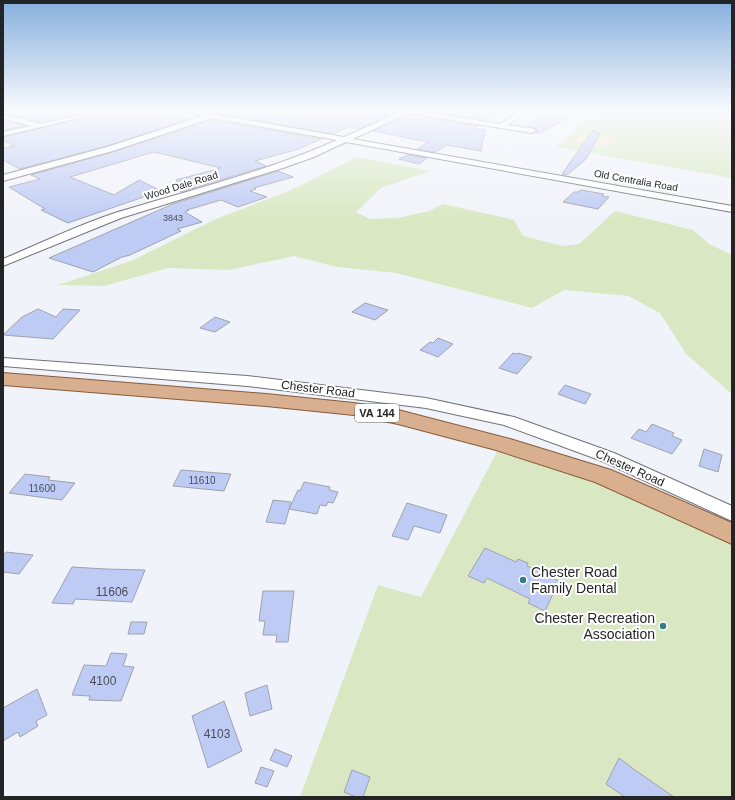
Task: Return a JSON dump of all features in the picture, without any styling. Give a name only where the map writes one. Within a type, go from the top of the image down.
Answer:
[{"type":"main road","name":"Chester Road","points":[[3,379],[266,400],[354,409],[398,417],[502,444],[603,476],[732,534]]},
{"type":"street","points":[[3,178],[115,147]]},
{"type":"street","name":"Wood Dale Road","points":[[3,263],[117,216],[280,166],[327,147]]},
{"type":"street","name":"Old Centralia Road","points":[[386,147],[732,209]]},
{"type":"street","name":"Chester Road","points":[[3,362],[247,381],[426,403],[508,421],[608,456],[732,514]]},
{"type":"street","points":[[603,476],[608,456]]},
{"type":"green space","points":[[558,147],[732,147],[732,178]]},
{"type":"green space","points":[[357,157],[430,171],[381,188],[356,212],[370,219],[397,218],[429,211],[443,204],[514,220],[523,236],[563,246],[579,244],[615,211],[693,230],[709,244],[732,255],[732,394],[686,354],[660,313],[628,296],[564,290],[532,308],[396,273],[337,267],[294,256],[229,270],[168,268],[104,286],[58,285],[131,261],[216,219],[291,190]]},
{"type":"green space","name":"Chester Recreation Association","points":[[500,446],[579,474],[732,535],[732,797],[300,797],[378,585],[421,597]]},
{"type":"building","points":[[102,147],[20,169],[3,160],[3,148]]},
{"type":"building","points":[[127,147],[303,147],[255,161],[266,166],[181,192],[176,180],[221,168],[154,152],[70,177],[114,195],[139,180],[161,191],[68,223],[41,210],[45,209],[9,187],[40,179],[31,175]]},
{"type":"building","points":[[420,147],[443,147],[436,152],[417,149]]},
{"type":"building","points":[[460,147],[482,147],[481,151]]},
{"type":"building","points":[[581,147],[593,147],[586,159],[567,175],[562,174]]},
{"type":"building","points":[[407,155],[427,158],[419,164],[399,159]]},
{"type":"building","points":[[278,171],[293,177],[254,188],[256,189],[250,191],[267,197],[238,207],[221,200],[187,210],[189,210],[185,212],[202,222],[177,229],[181,231],[130,255],[122,257],[93,272],[49,258],[173,204]]},
{"type":"building","points":[[581,190],[604,194],[602,196],[609,197],[598,209],[563,202],[574,192]]},
{"type":"building","points":[[365,303],[388,310],[375,320],[352,312]]},
{"type":"building","points":[[38,309],[56,317],[63,309],[80,310],[53,339],[3,335],[22,317]]},
{"type":"building","points":[[215,317],[230,322],[215,332],[200,328]]},
{"type":"building","points":[[438,338],[453,344],[438,357],[420,350],[430,342],[433,343]]},
{"type":"building","points":[[513,353],[532,357],[517,374],[499,368]]},
{"type":"building","points":[[565,385],[591,394],[585,404],[558,394]]},
{"type":"building","points":[[652,424],[674,433],[672,436],[682,440],[672,454],[631,438],[639,429],[646,432]]},
{"type":"building","points":[[704,449],[722,455],[718,472],[699,466]]},
{"type":"building","points":[[181,470],[231,474],[224,491],[173,486]]},
{"type":"building","points":[[25,474],[50,477],[48,480],[75,483],[62,500],[9,493]]},
{"type":"building","points":[[304,482],[330,487],[329,490],[338,492],[333,503],[328,502],[326,506],[320,505],[317,514],[289,509],[298,490],[300,491]]},
{"type":"building","points":[[273,500],[291,502],[285,524],[266,522]]},
{"type":"building","points":[[407,503],[447,515],[440,533],[414,526],[408,540],[392,536]]},
{"type":"building","name":"Chester Road Family Dental","points":[[485,548],[516,562],[518,559],[528,563],[527,566],[559,581],[545,611],[528,603],[530,599],[487,578],[484,583],[468,576]]},
{"type":"building","points":[[6,552],[33,555],[19,574],[3,572],[3,556]]},
{"type":"building","points":[[72,567],[145,570],[132,602],[75,599],[73,604],[52,603]]},
{"type":"building","points":[[263,591],[294,591],[288,642],[276,642],[277,635],[263,635],[265,621],[259,621]]},
{"type":"building","points":[[131,622],[147,622],[144,634],[128,634]]},
{"type":"building","points":[[111,653],[127,654],[123,666],[134,667],[121,701],[89,700],[90,696],[72,695],[84,665],[106,666]]},
{"type":"building","points":[[267,685],[272,709],[250,716],[245,693]]},
{"type":"building","points":[[37,689],[47,715],[36,721],[38,726],[20,737],[18,732],[3,741],[3,708]]},
{"type":"building","points":[[224,701],[242,751],[208,768],[192,716]]},
{"type":"building","points":[[275,749],[292,756],[287,767],[270,760]]},
{"type":"building","points":[[619,758],[674,797],[625,797],[606,784]]},
{"type":"building","points":[[261,767],[274,771],[267,787],[255,783]]},
{"type":"building","points":[[352,770],[370,777],[363,797],[356,797],[344,792]]},
{"type":"place","name":"Chester Road Family Dental","points":[[523,580]]},
{"type":"place","name":"Chester Recreation Association","points":[[663,626]]}]
